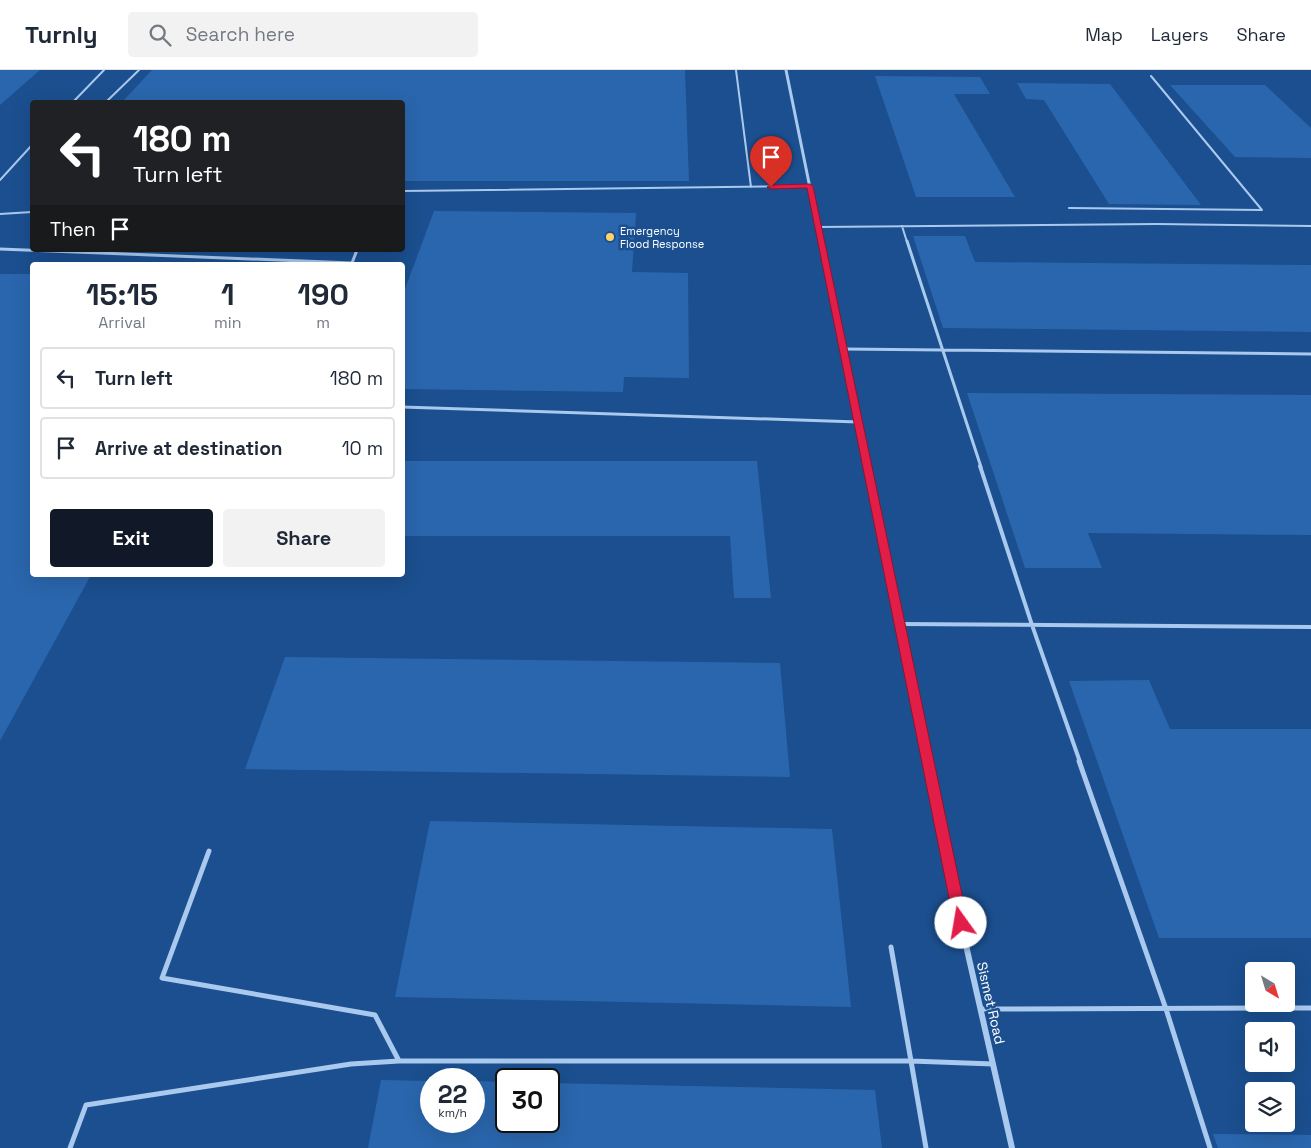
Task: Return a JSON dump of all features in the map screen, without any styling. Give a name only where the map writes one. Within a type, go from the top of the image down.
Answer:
[{"type":"street","name":"Sismet Road","points":[[786,70],[953,888],[1012,1148]]},
{"type":"lane","points":[[75,100],[104,70]]},
{"type":"lane","points":[[108,100],[139,70]]},
{"type":"lane","points":[[736,70],[751,187]]},
{"type":"lane","points":[[1069,208],[1262,210],[1151,76]]},
{"type":"lane","points":[[0,180],[30,148]]},
{"type":"lane","points":[[405,191],[810,186]]},
{"type":"lane","points":[[0,214],[30,212]]},
{"type":"lane","points":[[818,226],[1157,224],[1311,226]]},
{"type":"lane","points":[[902,226],[1032,625],[1166,1009],[1210,1148]]},
{"type":"lane","points":[[0,249],[30,250]]},
{"type":"lane","points":[[70,252],[305,262]]},
{"type":"lane","points":[[843,349],[1311,354]]},
{"type":"lane","points":[[405,407],[858,422]]},
{"type":"lane","points":[[899,624],[1311,627]]},
{"type":"lane","points":[[209,851],[162,978],[375,1014],[400,1060]]},
{"type":"lane","points":[[891,947],[926,1148]]},
{"type":"lane","points":[[980,1009],[1311,1008]]},
{"type":"lane","points":[[70,1148],[86,1106],[351,1064],[400,1060],[911,1061],[993,1064]]},
{"type":"building","points":[[0,70],[40,70],[0,105]]},
{"type":"building","points":[[152,70],[685,70],[689,181],[405,181],[405,100],[124,100]]},
{"type":"building","points":[[875,76],[980,77],[990,94],[954,94],[1015,197],[916,197]]},
{"type":"building","points":[[1017,83],[1110,84],[1201,205],[1109,204],[1044,100],[1026,99]]},
{"type":"building","points":[[1170,85],[1265,85],[1311,128],[1311,158],[1235,157]]},
{"type":"building","points":[[434,211],[636,213],[632,272],[688,273],[689,378],[624,377],[623,392],[405,389],[405,289]]},
{"type":"building","points":[[913,236],[965,236],[975,262],[1311,265],[1311,332],[943,328]]},
{"type":"building","points":[[0,274],[30,274],[30,577],[90,577],[0,741]]},
{"type":"building","points":[[967,393],[1311,395],[1311,535],[1088,533],[1102,568],[1025,568]]},
{"type":"building","points":[[405,461],[757,461],[771,598],[734,598],[730,536],[405,536]]},
{"type":"building","points":[[285,657],[780,663],[790,777],[245,769]]},
{"type":"building","points":[[1149,680],[1170,729],[1311,729],[1311,938],[1159,938],[1069,681]]},
{"type":"building","points":[[430,821],[832,829],[851,1007],[395,997]]},
{"type":"building","points":[[381,1080],[420,1081],[420,1133],[485,1133],[485,1081],[495,1082],[495,1133],[560,1133],[560,1083],[875,1090],[882,1148],[368,1148]]},
{"type":"building","points":[[1213,1134],[1311,1135],[1311,1148],[1218,1148]]},
{"type":"place","name":"Emergency Flood Response","points":[[610,237]]},
{"type":"route","points":[[771,187],[810,186],[961,923]]}]
